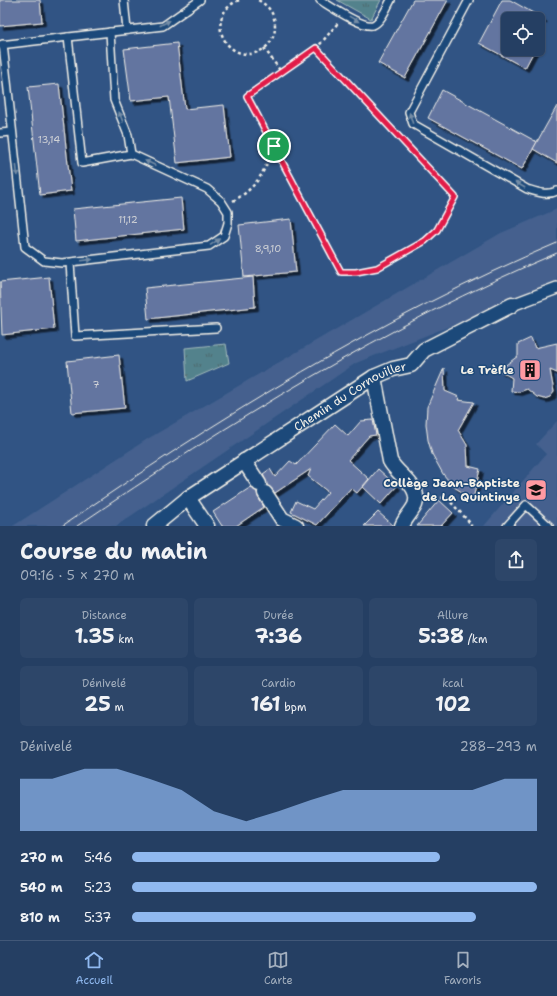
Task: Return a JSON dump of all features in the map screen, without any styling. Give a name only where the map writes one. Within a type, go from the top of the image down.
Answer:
[{"type":"street","name":"Chemin du Cornouiller","points":[[154,526],[188,498],[374,377],[393,369],[411,365],[424,350],[512,305],[557,288]]},
{"type":"street","points":[[374,377],[390,461],[395,469],[414,487],[418,497],[415,507],[405,518],[402,526]]},
{"type":"street","points":[[244,461],[282,519],[296,526]]},
{"type":"street","points":[[188,498],[207,526]]},
{"type":"lane","points":[[124,0],[127,30]]},
{"type":"lane","points":[[68,37],[82,163],[131,154],[207,189],[228,212],[228,223],[224,236],[209,246],[70,262],[44,261],[25,247],[1,44],[163,26],[200,0]]},
{"type":"lane","points":[[320,0],[364,25],[373,25],[379,20],[391,0]]},
{"type":"lane","points":[[469,0],[409,112],[413,124],[527,189],[539,193],[552,193],[557,190]]},
{"type":"lane","points":[[110,32],[114,100],[128,135],[131,154]]},
{"type":"lane","points":[[0,133],[12,132]]},
{"type":"lane","points":[[70,262],[75,336],[216,328]]},
{"type":"lane","points":[[507,526],[526,505],[550,526]]},
{"type":"path","points":[[229,0],[232,3]]},
{"type":"path","points":[[239,0],[232,3],[225,10],[221,18],[220,27],[226,44],[242,54],[252,54],[264,48],[273,38],[276,29],[272,12],[266,5],[258,0]]},
{"type":"path","points":[[316,48],[455,197],[437,230],[425,241],[377,268],[356,272],[341,272],[247,96],[316,48],[346,14]]},
{"type":"path","points":[[264,48],[282,73]]},
{"type":"path","points":[[224,206],[249,191],[259,180],[274,146]]},
{"type":"path","points":[[418,497],[447,498],[472,524],[471,526]]},
{"type":"shaded area","points":[[557,209],[557,284],[356,363],[116,526],[13,526],[149,438],[501,233]]},
{"type":"shaded area","name":"Collège Jean-Baptiste de La Quintinye","points":[[557,421],[557,526],[484,526],[546,454],[536,444]]},
{"type":"green space","points":[[337,0],[381,0],[371,19]]},
{"type":"green space","points":[[226,344],[229,363],[187,381],[185,348]]},
{"type":"building","points":[[0,0],[40,0],[42,22],[0,26]]},
{"type":"building","points":[[413,0],[448,0],[405,78],[378,63]]},
{"type":"building","points":[[502,0],[510,0],[531,12],[501,12],[501,55],[479,43]]},
{"type":"building","points":[[177,43],[185,109],[224,105],[230,157],[177,163],[169,97],[131,101],[124,49]]},
{"type":"building","points":[[503,56],[531,56],[525,68]]},
{"type":"building","points":[[59,84],[71,191],[40,195],[28,87]]},
{"type":"building","points":[[442,90],[537,142],[522,169],[428,118]]},
{"type":"building","points":[[557,106],[557,163],[533,149]]},
{"type":"building","points":[[181,198],[184,229],[76,241],[73,209]]},
{"type":"building","points":[[291,219],[296,272],[244,277],[239,225]]},
{"type":"building","points":[[49,277],[54,329],[2,335],[0,282]]},
{"type":"building","points":[[253,277],[255,307],[148,319],[145,288]]},
{"type":"building","name":"Le Trèfle","points":[[531,338],[535,348],[557,343],[557,373],[550,370],[554,392],[550,397],[544,399],[537,397],[527,389],[519,392],[511,391],[512,378],[499,370],[518,356],[518,344]]},
{"type":"building","points":[[119,355],[125,408],[72,413],[67,361]]},
{"type":"building","points":[[444,368],[445,391],[459,397],[458,400],[474,402],[458,430],[467,445],[468,466],[480,469],[473,499],[454,487],[443,474],[432,454],[428,440],[426,424],[427,407]]},
{"type":"building","points":[[373,420],[376,435],[369,436],[348,460],[369,479],[357,493],[351,488],[317,525],[291,512],[296,501],[313,509],[328,492],[308,476],[311,469],[275,493],[267,485],[263,474],[270,469],[275,477],[290,461],[296,465],[335,424],[348,436],[361,421]]},
{"type":"building","points":[[378,469],[397,486],[381,504],[363,487]]},
{"type":"building","points":[[251,487],[257,492],[258,497],[264,507],[236,526],[222,526],[213,512]]},
{"type":"building","points":[[439,500],[453,513],[441,526],[417,526]]},
{"type":"building","points":[[378,512],[394,526],[364,526]]},
{"type":"tram line","points":[[62,526],[181,447],[302,372],[427,303],[557,243]]},
{"type":"tram line","points":[[77,526],[192,450],[310,378],[431,311],[557,253]]},
{"type":"place","name":"Le Trèfle","points":[[530,370]]},
{"type":"place","name":"Collège Jean-Baptiste de La Quintinye","points":[[536,490]]},
{"type":"route","points":[[316,48],[455,197],[437,230],[425,241],[377,268],[356,272],[341,272],[274,146],[247,96],[316,48]]}]
